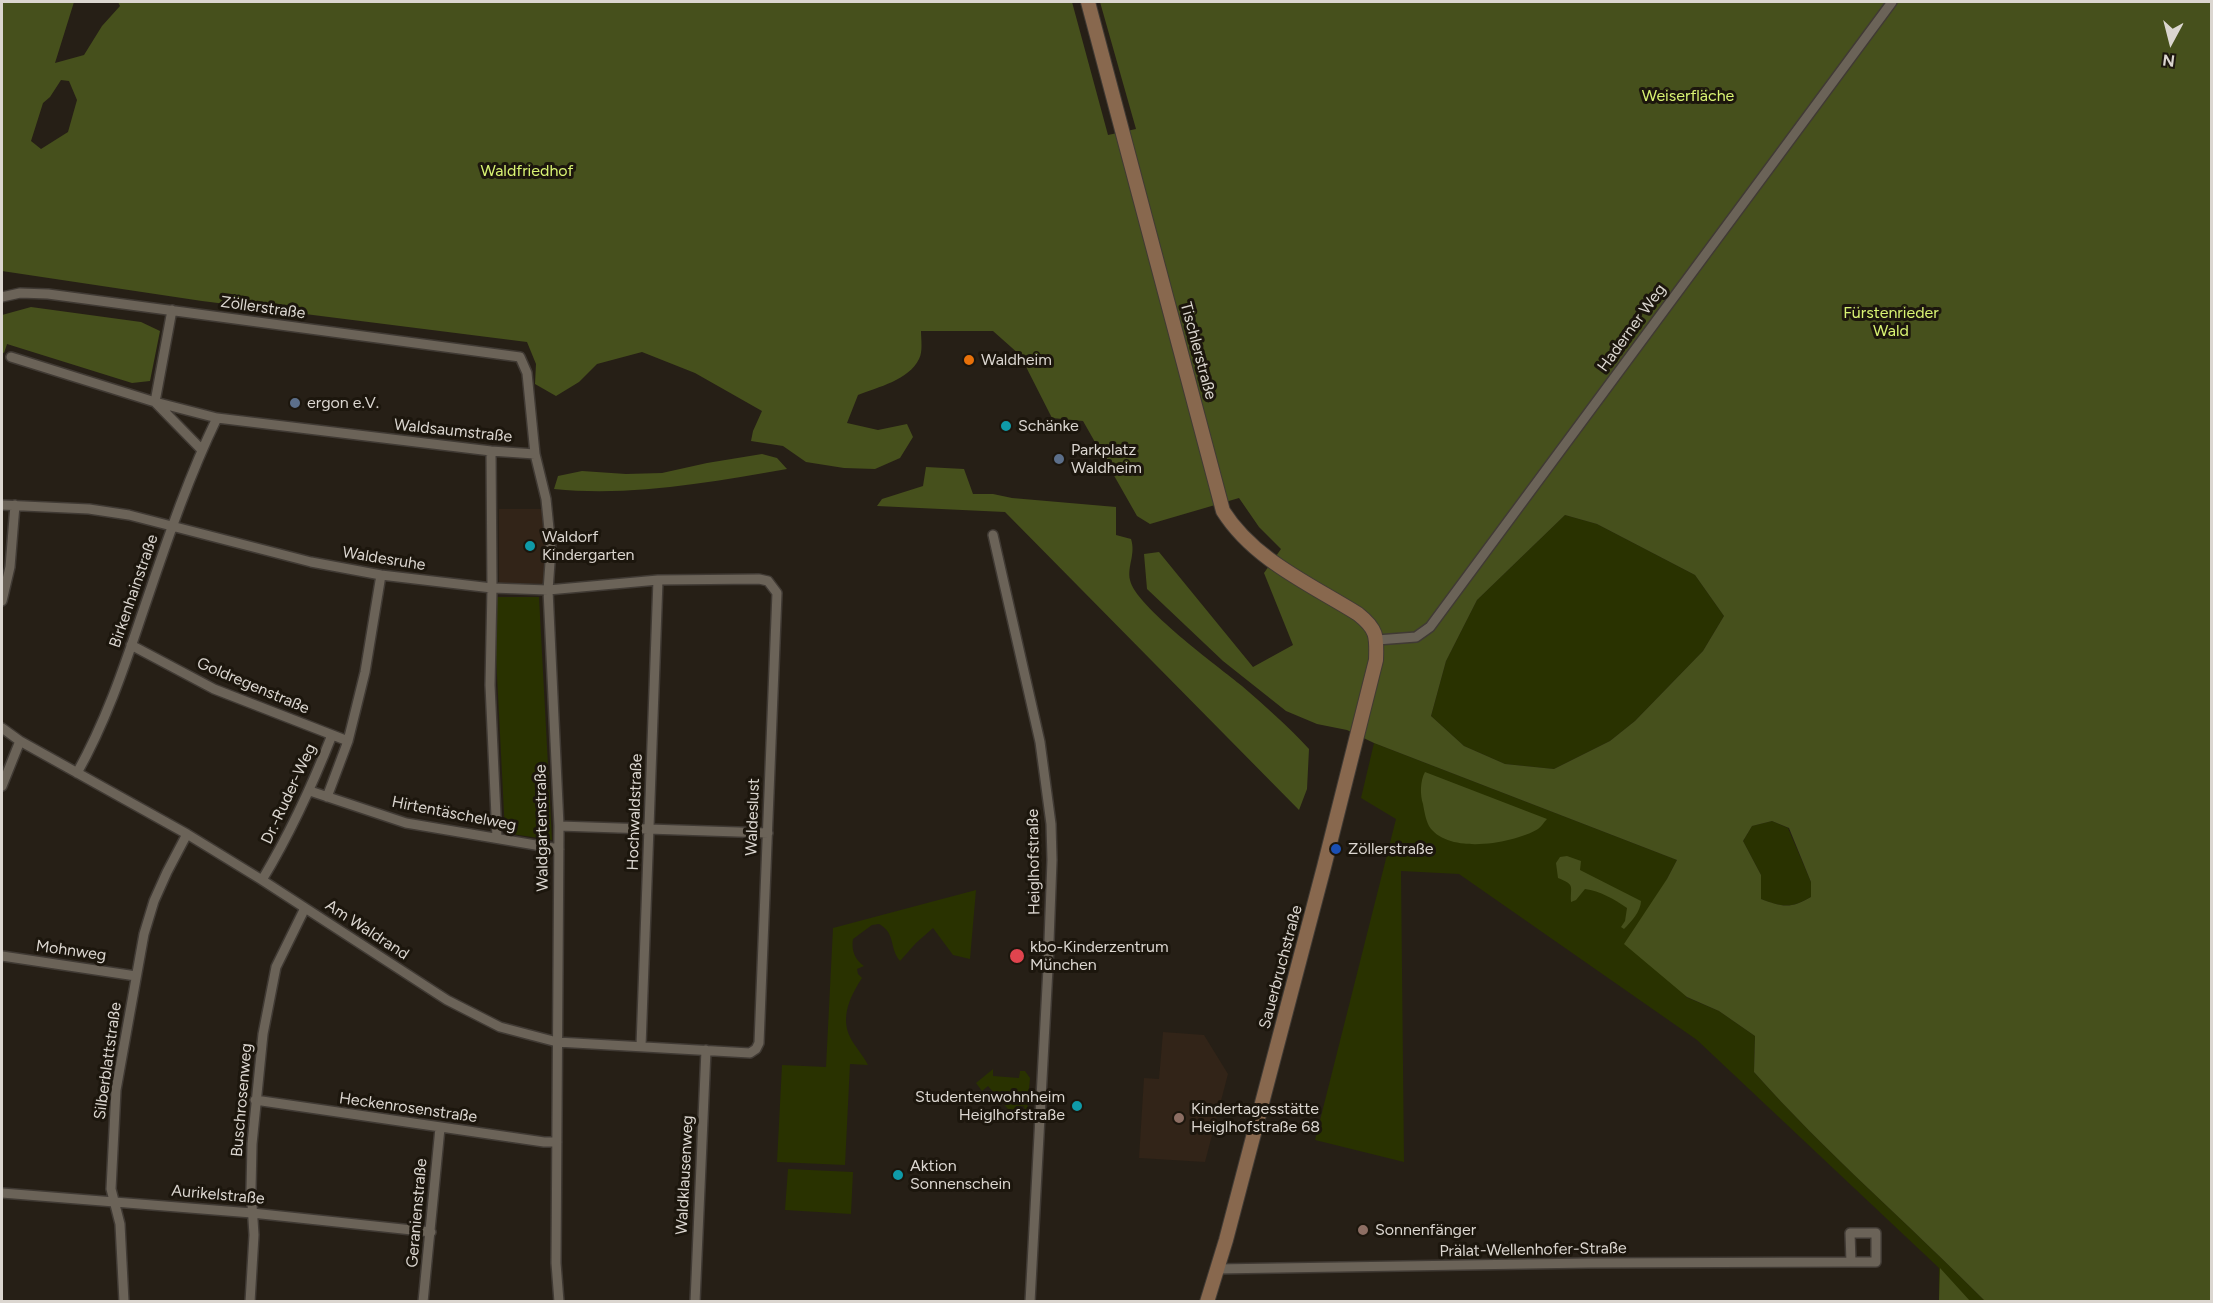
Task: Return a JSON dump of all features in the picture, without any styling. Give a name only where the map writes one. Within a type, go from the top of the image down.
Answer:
[{"type":"street","name":"Tischlerstraße","points":[[1088,2],[1223,511],[1245,539],[1263,556],[1358,614],[1369,623],[1377,640]]},
{"type":"street","name":"Haderner Weg","points":[[1377,640],[1416,637],[1430,627],[1892,2]]},
{"type":"street","name":"Zöllerstraße","points":[[2,297],[20,293],[48,294],[520,357]]},
{"type":"street","points":[[155,402],[172,310]]},
{"type":"street","name":"Waldsaumstraße","points":[[10,357],[155,402],[217,418],[491,451],[535,454]]},
{"type":"street","name":"Waldgartenstraße","points":[[520,357],[527,373],[535,454],[546,499],[551,549],[548,590],[559,826],[556,1263],[559,1302]]},
{"type":"street","name":"Waldsaumstraße","points":[[155,402],[202,450]]},
{"type":"street","name":"Birkenhainstraße","points":[[77,773],[104,720],[172,526],[217,418]]},
{"type":"street","points":[[491,451],[490,685],[497,838]]},
{"type":"street","name":"Waldesruhe","points":[[2,505],[89,509],[129,515],[297,559],[381,575],[492,588],[548,590],[658,580],[759,579],[768,581]]},
{"type":"street","points":[[2,601],[10,567],[15,505]]},
{"type":"street","name":"Heiglhofstraße","points":[[993,535],[1040,742],[1051,824],[1048,968],[1030,1302]]},
{"type":"street","name":"Dr.-Ruder-Weg","points":[[327,797],[348,741],[365,672],[381,575]]},
{"type":"street","name":"Hochwaldstraße","points":[[641,1046],[658,580]]},
{"type":"street","name":"Waldeslust","points":[[750,1053],[759,1043],[768,833],[777,593],[768,581]]},
{"type":"street","name":"Sauerbruchstraße","points":[[1207,1302],[1356,743],[1376,660],[1377,640]]},
{"type":"street","name":"Goldregenstraße","points":[[131,645],[214,689],[332,735]]},
{"type":"street","name":"Am Waldrand","points":[[2,728],[20,741],[187,834],[447,1000],[500,1028],[557,1042],[750,1053]]},
{"type":"street","name":"Dr.-Ruder-Weg","points":[[262,880],[287,839],[310,791],[332,735],[348,741]]},
{"type":"street","points":[[2,786],[20,741]]},
{"type":"street","name":"Hirtentäschelweg","points":[[310,791],[406,823],[559,849]]},
{"type":"street","points":[[559,826],[768,833]]},
{"type":"street","name":"Silberblattstraße","points":[[124,1302],[120,1224],[111,1189],[116,1090],[144,934],[154,901],[187,834]]},
{"type":"street","name":"Buschrosenweg","points":[[250,1302],[254,1235],[251,1189],[255,1100],[263,1034],[276,968],[306,908]]},
{"type":"street","name":"Mohnweg","points":[[2,956],[136,976]]},
{"type":"street","name":"Waldklausenweg","points":[[695,1302],[706,1050]]},
{"type":"street","name":"Heckenrosenstraße","points":[[255,1100],[440,1128],[557,1142]]},
{"type":"street","name":"Geranienstraße","points":[[423,1302],[440,1128]]},
{"type":"street","name":"Aurikelstraße","points":[[2,1193],[252,1213],[430,1232]]},
{"type":"street","name":"Prälat-Wellenhofer-Straße","points":[[1216,1269],[1589,1263],[1851,1262]]},
{"type":"shaded area","points":[[499,509],[544,509],[548,548],[545,584],[499,583]]},
{"type":"shaded area","name":"Kindertagesstätte Heiglhofstraße 68","points":[[1163,1032],[1204,1035],[1228,1074],[1205,1162],[1139,1158],[1144,1078],[1159,1079]]},
{"type":"green space","name":"Fürstenrieder Wald","points":[[2,2],[74,2],[55,63],[84,55],[102,26],[120,6],[118,2],[1072,2],[1108,135],[1136,129],[1100,2],[2211,2],[2211,1301],[1985,1301],[1839,1160],[1754,1072],[1755,1036],[1719,1011],[1687,997],[1624,944],[1677,860],[1374,743],[1347,730],[1317,724],[1286,711],[1223,661],[1147,589],[1144,554],[1159,552],[1253,667],[1293,645],[1264,573],[1281,549],[1259,527],[1239,498],[1150,524],[1137,516],[1083,421],[1052,418],[1020,355],[993,331],[921,331],[921,353],[914,366],[901,378],[858,395],[847,423],[878,430],[907,424],[913,437],[900,458],[875,469],[844,468],[806,462],[783,446],[751,441],[762,411],[695,373],[642,352],[597,364],[579,382],[556,396],[535,384],[536,364],[527,342],[202,301],[2,271]],"holes":[[[61,80],[69,81],[77,100],[68,132],[41,149],[31,141],[43,103],[50,97]],[[1565,515],[1597,524],[1695,575],[1724,616],[1703,651],[1635,721],[1610,741],[1554,769],[1505,764],[1464,746],[1431,716],[1446,661],[1477,600]],[[1772,821],[1789,828],[1811,882],[1811,897],[1798,904],[1786,906],[1761,899],[1761,875],[1743,841],[1752,826]]]},
{"type":"green space","points":[[31,307],[141,322],[160,331],[150,381],[132,383],[7,344],[4,353],[2,352],[2,315]]},
{"type":"green space","points":[[762,454],[777,458],[787,469],[642,490],[554,489],[558,476],[582,471],[626,474],[662,473]]},
{"type":"green space","points":[[926,467],[964,469],[973,494],[993,494],[1012,498],[1116,507],[1116,535],[1131,539],[1130,580],[1146,605],[1285,724],[1309,749],[1307,789],[1299,810],[1005,512],[877,506],[882,499],[923,486]]},
{"type":"green space","points":[[1565,515],[1597,524],[1695,575],[1724,616],[1703,651],[1635,721],[1610,741],[1554,769],[1505,764],[1464,746],[1431,716],[1446,661],[1477,600]]},
{"type":"green space","points":[[497,597],[539,597],[552,840],[505,833],[494,616]]},
{"type":"green space","points":[[1374,743],[1677,860],[1667,879],[1686,997],[1719,1011],[1755,1036],[1754,1072],[1839,1160],[1985,1301],[1939,1301],[1939,1268],[1697,1040],[1459,874],[1401,871],[1404,1162],[1315,1140],[1396,819],[1361,798]]},
{"type":"green space","points":[[1425,772],[1547,819],[1538,829],[1513,839],[1481,844],[1450,841],[1438,835],[1427,821],[1421,792]]},
{"type":"green space","points":[[1772,821],[1788,828],[1811,882],[1811,897],[1798,904],[1786,906],[1761,899],[1761,875],[1743,841],[1752,826]]},
{"type":"green space","points":[[1567,856],[1581,861],[1580,870],[1641,901],[1637,912],[1624,929],[1621,927],[1625,921],[1627,908],[1607,896],[1585,889],[1576,900],[1571,902],[1570,884],[1558,878],[1556,863],[1560,857]]},
{"type":"green space","points":[[976,890],[970,959],[953,955],[933,928],[900,961],[888,932],[879,924],[872,925],[853,939],[854,954],[864,966],[857,969],[862,978],[848,1006],[846,1021],[850,1037],[868,1065],[850,1064],[845,1165],[777,1162],[782,1065],[826,1067],[833,928]]},
{"type":"green space","points":[[993,1069],[993,1076],[1019,1078],[1020,1071],[1025,1071],[1030,1078],[1027,1112],[1024,1106],[1016,1106],[1014,1116],[988,1086],[982,1091],[976,1083]]},
{"type":"green space","points":[[788,1169],[853,1172],[851,1214],[785,1210]]},
{"type":"green space","points":[[1940,1268],[1970,1301],[1939,1301]]},
{"type":"place","name":"Waldheim","points":[[969,360]]},
{"type":"place","name":"ergon e.V.","points":[[295,403]]},
{"type":"place","name":"Schänke","points":[[1006,426]]},
{"type":"place","name":"Parkplatz Waldheim","points":[[1059,459]]},
{"type":"place","name":"Waldorf Kindergarten","points":[[530,546]]},
{"type":"place","name":"Zöllerstraße","points":[[1336,849]]},
{"type":"place","name":"kbo-Kinderzentrum München","points":[[1017,956]]},
{"type":"place","name":"Studentenwohnheim Heiglhofstraße","points":[[1077,1106]]},
{"type":"place","name":"Kindertagesstätte Heiglhofstraße 68","points":[[1179,1118]]},
{"type":"place","name":"Aktion Sonnenschein","points":[[898,1175]]},
{"type":"place","name":"Sonnenfänger","points":[[1363,1230]]},
{"type":"park label","name":"Weiserfläche","points":[[1688,96]]},
{"type":"park label","name":"Waldfriedhof","points":[[527,171]]}]
